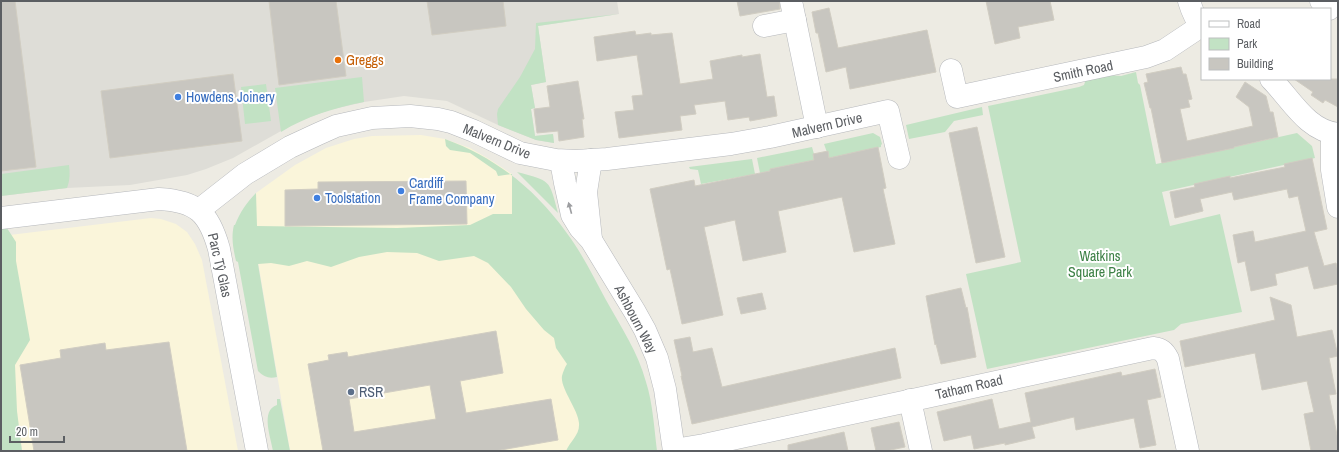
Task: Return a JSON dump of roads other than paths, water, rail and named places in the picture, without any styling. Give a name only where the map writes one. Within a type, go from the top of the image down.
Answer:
[{"type":"street","points":[[1189,1],[1192,12],[1201,25]]},
{"type":"street","points":[[764,26],[793,10],[817,128]]},
{"type":"street","name":"Smith Road","points":[[951,70],[957,97],[1146,57],[1165,50],[1201,27]]},
{"type":"street","points":[[1272,80],[1303,116],[1321,129],[1335,134],[1332,175],[1338,207]]},
{"type":"street","name":"Malvern Drive","points":[[199,210],[245,174],[290,147],[336,126],[372,118],[410,116],[438,119],[451,122],[474,131],[520,153],[540,158],[591,160],[770,138],[888,111],[899,158]]},
{"type":"street","name":"Ashbourn Way","points":[[561,160],[564,183],[572,215],[580,228],[591,240],[635,312],[657,358],[665,389],[674,450]]},
{"type":"street","name":"Ashbourn Way","points":[[591,160],[586,192],[591,240]]},
{"type":"street","name":"Parc Tŷ Glas","points":[[1,218],[159,199],[183,202],[199,210],[208,220],[219,249],[257,451]]},
{"type":"street","name":"Tatham Road","points":[[674,450],[724,441],[1152,348],[1160,349],[1165,352],[1168,359],[1188,451]]},
{"type":"street","points":[[910,400],[921,451]]},
{"type":"place","name":"Greggs","points":[[338,60]]},
{"type":"place","name":"Howdens Joinery","points":[[178,97]]},
{"type":"place","name":"Cardiff Frame Company","points":[[401,191]]},
{"type":"place","name":"Toolstation","points":[[317,198]]},
{"type":"place","name":"RSR","points":[[351,392]]},
{"type":"park label","name":"Watkins Square Park","points":[[1100,264]]}]
